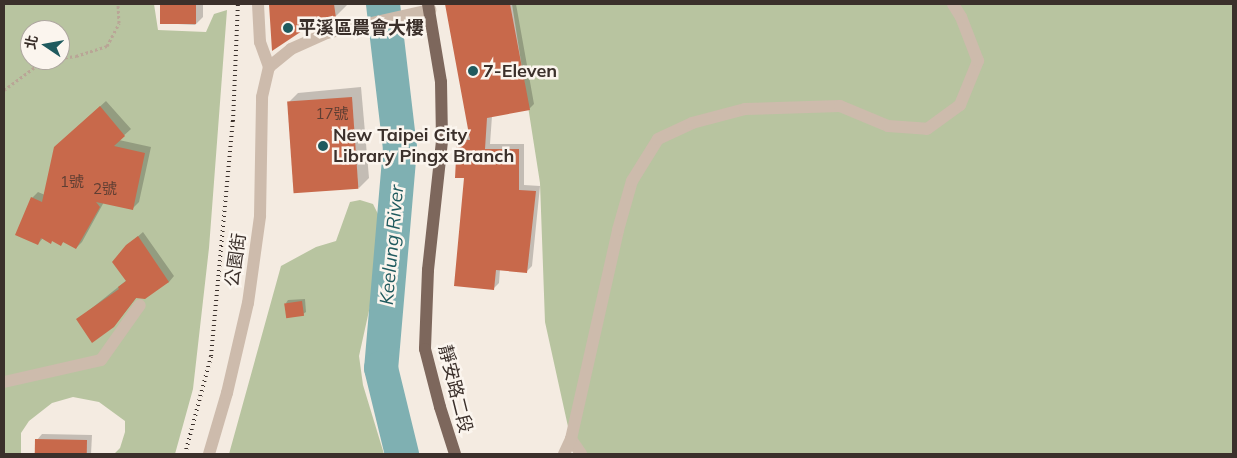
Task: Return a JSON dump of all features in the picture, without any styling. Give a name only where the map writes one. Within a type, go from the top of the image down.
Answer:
[{"type":"main road","name":"靜安路二段","points":[[429,7],[441,82],[442,141],[428,270],[425,349],[440,407],[455,454]]},
{"type":"street","points":[[258,4],[260,42],[270,67],[291,48],[327,33],[429,7]]},
{"type":"street","points":[[564,454],[571,439],[618,230],[632,181],[658,138],[692,123],[745,109],[840,106],[888,126],[926,129],[960,105],[978,61],[962,17],[953,4]]},
{"type":"street","name":"公園街","points":[[209,454],[227,393],[248,303],[260,216],[262,97],[270,67]]},
{"type":"street","points":[[4,382],[101,360],[140,305]]},
{"type":"street","points":[[571,439],[581,454]]},
{"type":"path","points":[[70,57],[107,46],[119,23],[118,4]]},
{"type":"path","points":[[4,90],[31,70]]},
{"type":"green space","points":[[4,4],[154,4],[158,30],[206,32],[214,14],[227,10],[209,248],[193,389],[175,454],[114,454],[120,448],[125,432],[125,421],[99,402],[73,397],[52,403],[29,421],[21,433],[21,454],[4,454]]},
{"type":"green space","points":[[512,4],[1233,4],[1233,454],[574,454],[545,322],[540,183]]},
{"type":"green space","points":[[360,200],[373,204],[380,218],[378,270],[359,356],[363,385],[384,454],[229,454],[281,266],[316,247],[336,241],[350,202]]},
{"type":"building","points":[[160,4],[196,4],[196,24],[160,24]]},
{"type":"building","name":"平溪區農會大樓","points":[[269,4],[334,4],[336,18],[317,21],[272,51]]},
{"type":"building","points":[[445,4],[510,4],[530,110],[487,118],[485,149],[519,149],[519,190],[536,191],[527,273],[496,270],[494,290],[454,286],[464,178],[455,178],[457,139],[470,140]]},
{"type":"building","name":"New Taipei City Library Pingx Branch","points":[[352,97],[358,189],[294,193],[287,102]]},
{"type":"building","points":[[100,106],[125,136],[114,146],[145,153],[133,210],[96,202],[100,207],[76,249],[63,242],[61,246],[52,241],[51,244],[41,238],[38,245],[15,235],[31,197],[42,202],[54,147]]},
{"type":"building","points":[[138,236],[169,282],[145,299],[136,298],[114,327],[92,343],[76,319],[119,289],[118,287],[126,281],[112,262],[126,245]]},
{"type":"building","points":[[302,301],[304,316],[286,318],[284,304]]},
{"type":"building","points":[[35,439],[87,440],[87,454],[35,454]]},
{"type":"waterway","name":"Keelung River","points":[[383,4],[400,148],[381,368],[402,454]]},
{"type":"railway","points":[[185,454],[211,356],[233,121],[238,4]]},
{"type":"place","name":"平溪區農會大樓","points":[[288,28]]},
{"type":"place","name":"7-Eleven","points":[[473,71]]},
{"type":"place","name":"New Taipei City Library Pingx Branch","points":[[323,146]]}]
